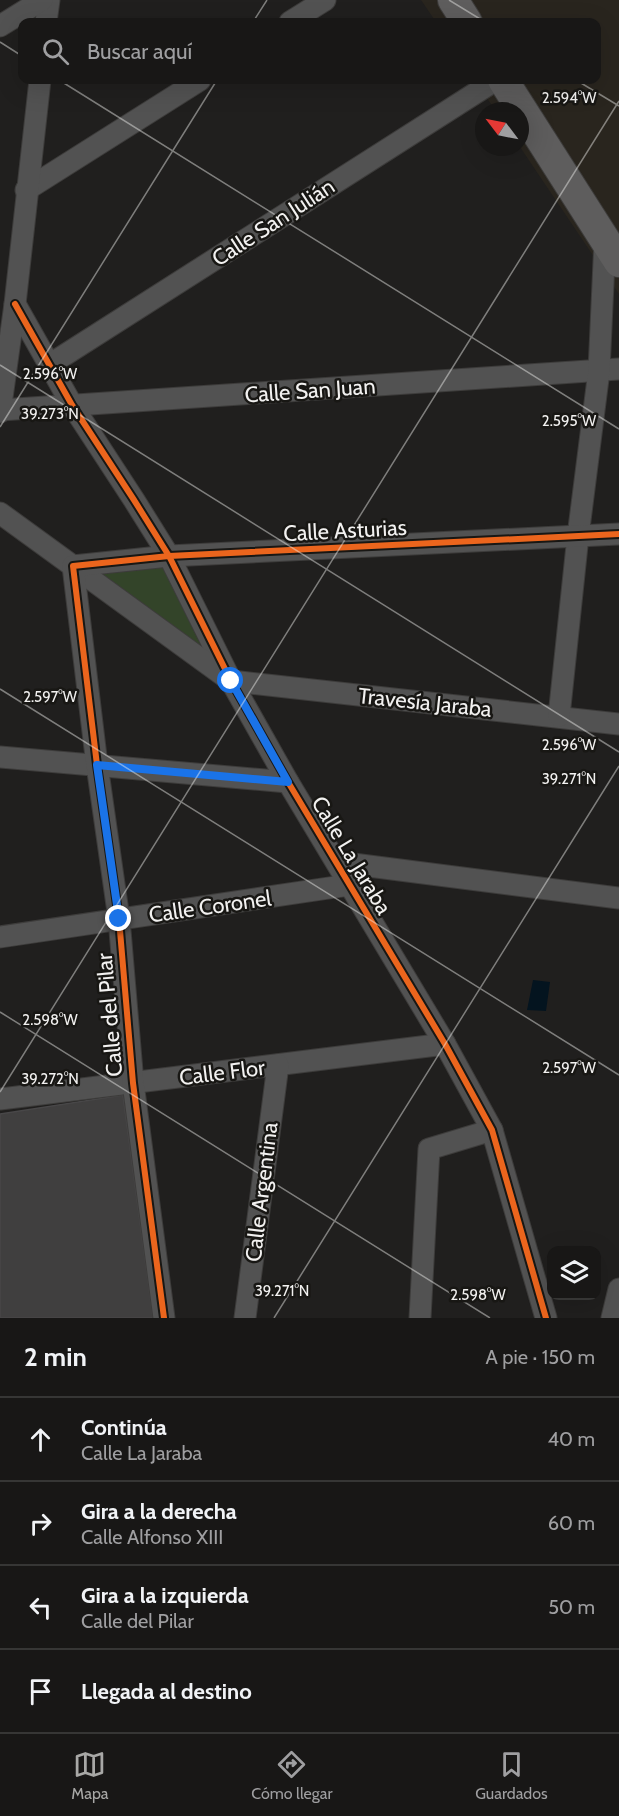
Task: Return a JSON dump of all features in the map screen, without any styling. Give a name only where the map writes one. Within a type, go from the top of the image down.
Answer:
[{"type":"street","points":[[0,26],[42,0]]},
{"type":"street","points":[[47,18],[49,0]]},
{"type":"street","points":[[296,18],[325,0]]},
{"type":"street","points":[[453,0],[464,18]]},
{"type":"street","points":[[0,411],[15,304],[39,84]]},
{"type":"street","points":[[26,190],[194,84]]},
{"type":"street","name":"Calle San Julián","points":[[49,364],[490,84]]},
{"type":"street","points":[[506,84],[612,251],[609,370],[578,536],[559,716]]},
{"type":"street","name":"Calle La Jaraba","points":[[15,304],[72,405],[168,556],[231,681],[288,782],[445,1044],[492,1130],[546,1318]]},
{"type":"street","name":"Calle San Juan","points":[[0,411],[609,370]]},
{"type":"street","points":[[0,513],[231,681]]},
{"type":"street","name":"Calle Asturias","points":[[73,566],[168,556],[619,534]]},
{"type":"street","name":"Calle del Pilar","points":[[73,566],[97,765],[119,919],[133,1083],[164,1318]]},
{"type":"street","name":"Travesía Jaraba","points":[[231,681],[619,724]]},
{"type":"street","points":[[0,757],[288,782]]},
{"type":"street","name":"Calle Coronel","points":[[0,937],[346,881],[353,864],[619,898]]},
{"type":"street","name":"Calle Flor","points":[[0,1099],[445,1044]]},
{"type":"street","name":"Calle Argentina","points":[[245,1318],[278,1065]]},
{"type":"street","points":[[420,1318],[429,1149],[492,1130]]},
{"type":"street","points":[[612,1318],[619,1289]]},
{"type":"shaded area","points":[[421,0],[619,0],[619,294],[526,156],[529,156],[529,102],[490,102],[477,84],[601,84],[601,18],[433,18]]},
{"type":"green space","points":[[169,556],[231,681],[73,566]]},
{"type":"water","points":[[533,980],[550,982],[546,1011],[527,1010]]},
{"type":"building","points":[[123,1095],[153,1318],[0,1318],[0,1114]]},
{"type":"cycle path","points":[[15,304],[72,405],[169,556],[231,681],[288,782],[445,1044],[492,1130],[546,1318]]},
{"type":"cycle path","points":[[164,1318],[133,1083],[119,919],[97,765],[73,566],[169,556],[619,534]]},
{"type":"route","points":[[119,919],[97,765],[288,782],[231,681]]}]
